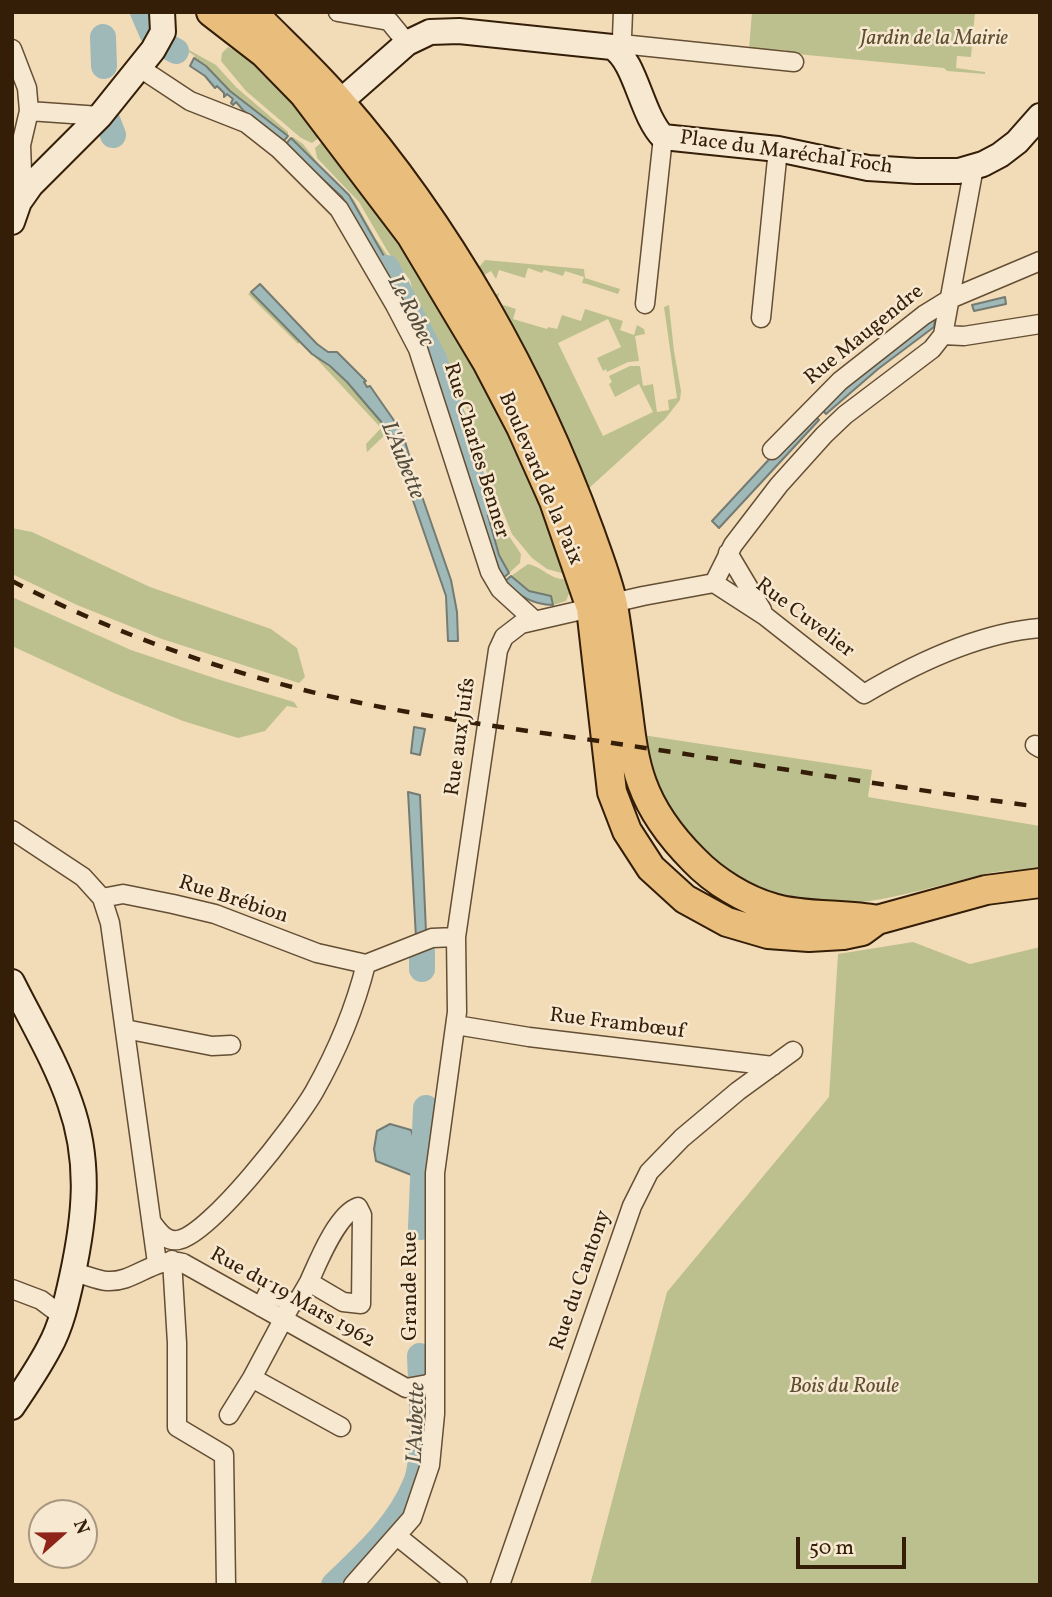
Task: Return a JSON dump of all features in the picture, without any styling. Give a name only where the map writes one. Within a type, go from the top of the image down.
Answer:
[{"type":"main road","name":"Boulevard de la Paix","points":[[211,12],[264,53],[304,94],[330,110]]},
{"type":"main road","name":"Boulevard de la Paix","points":[[249,12],[262,22],[330,110],[411,234],[487,362],[521,427],[602,605],[642,783],[656,811],[680,845],[712,876],[742,894],[774,908],[877,920],[986,890],[1040,883]]},
{"type":"street","points":[[17,206],[31,185],[100,116],[139,68],[161,37],[164,26],[162,12]]},
{"type":"street","points":[[338,12],[389,21],[407,43]]},
{"type":"street","points":[[618,50],[622,37],[623,12]]},
{"type":"street","points":[[330,110],[407,43],[430,32],[459,31],[605,45],[618,50],[631,45],[794,62]]},
{"type":"street","points":[[12,49],[27,88],[29,111],[21,145],[17,206]]},
{"type":"street","name":"Place du Maréchal Foch","points":[[618,50],[653,125],[663,137],[778,149],[868,168],[947,171],[974,167],[993,159],[1012,147],[1040,116]]},
{"type":"street","name":"Rue Charles Benner","points":[[139,68],[190,101],[246,123],[279,149],[334,203],[418,349],[490,572],[498,586],[534,620]]},
{"type":"street","points":[[29,111],[100,116]]},
{"type":"street","points":[[645,304],[663,137]]},
{"type":"street","points":[[761,318],[778,149]]},
{"type":"street","points":[[714,583],[728,553],[779,485],[832,427],[932,349],[943,335],[974,167]]},
{"type":"street","name":"Rue Maugendre","points":[[772,450],[860,364],[924,315],[950,299],[1040,261]]},
{"type":"street","points":[[943,335],[964,336],[1040,324]]},
{"type":"street","points":[[728,553],[765,616]]},
{"type":"street","name":"Rue aux Juifs","points":[[456,1024],[456,937],[498,650],[504,637],[513,628],[534,620],[714,583]]},
{"type":"street","name":"Rue Cuvelier","points":[[714,583],[765,616],[864,694],[898,673],[968,645],[1020,630],[1040,628]]},
{"type":"street","points":[[12,830],[83,877],[102,898],[110,923],[153,1223],[165,1262],[177,1343],[177,1427],[224,1455],[226,1585]]},
{"type":"street","name":"Rue Brébion","points":[[102,898],[123,894],[215,914],[317,953],[366,964]]},
{"type":"street","points":[[153,1223],[164,1237],[170,1240],[187,1236],[228,1201],[277,1147],[313,1093],[339,1041],[366,964],[421,941],[456,937]]},
{"type":"street","points":[[12,982],[70,1102],[83,1154],[83,1221],[61,1315],[50,1347],[12,1407]]},
{"type":"street","name":"Rue Frambœuf","points":[[456,1024],[529,1037],[773,1066]]},
{"type":"street","name":"Grande Rue","points":[[353,1585],[412,1518],[409,1503],[430,1465],[435,1414],[431,1381],[435,1173],[456,1024]]},
{"type":"street","points":[[125,1029],[212,1046],[231,1045]]},
{"type":"street","name":"Rue du Cantony","points":[[500,1585],[632,1206],[649,1172],[682,1138],[738,1091],[793,1051]]},
{"type":"street","points":[[261,1307],[269,1291],[292,1303],[298,1301],[342,1220],[351,1209],[358,1207],[362,1215],[361,1304],[344,1302],[309,1282]]},
{"type":"street","points":[[73,1272],[107,1281],[137,1274],[165,1262]]},
{"type":"street","name":"Rue du 19 Mars 1962","points":[[165,1262],[183,1263],[406,1388],[431,1381]]},
{"type":"street","points":[[12,1289],[41,1300],[61,1315]]},
{"type":"street","points":[[229,1415],[292,1303]]},
{"type":"street","points":[[252,1378],[341,1427]]},
{"type":"street","points":[[397,1536],[458,1585]]},
{"type":"green space","name":"Jardin de la Mairie","points":[[752,12],[975,12],[971,57],[957,56],[956,68],[985,74],[786,53],[786,50],[749,49]]},
{"type":"green space","points":[[171,40],[216,65],[236,87],[288,132],[288,136],[230,91],[206,66],[194,58],[195,56]]},
{"type":"green space","points":[[228,47],[246,56],[316,126],[320,137],[312,143],[301,138],[246,91],[221,61],[222,53]]},
{"type":"green space","points":[[291,138],[303,144],[354,200],[376,239],[407,283],[408,298],[349,195]]},
{"type":"green space","points":[[324,140],[330,140],[465,338],[546,510],[565,574],[547,569],[532,558],[512,534],[481,458],[466,406],[433,329],[414,296],[410,280],[388,252],[359,202],[317,158],[315,148]]},
{"type":"green space","points":[[485,260],[584,269],[585,278],[620,289],[618,294],[582,283],[584,277],[565,271],[563,276],[528,268],[525,278],[499,270],[496,279],[491,271],[481,277],[492,296],[499,293],[497,303],[516,309],[513,319],[547,329],[557,329],[562,315],[581,321],[585,309],[623,321],[620,330],[634,335],[637,325],[644,329],[645,334],[635,336],[639,361],[628,362],[607,372],[606,369],[603,371],[597,358],[621,347],[608,319],[558,343],[603,436],[653,412],[639,384],[615,397],[609,384],[612,382],[609,376],[630,366],[640,366],[643,386],[653,384],[657,412],[669,410],[668,400],[677,398],[664,307],[669,305],[680,400],[665,419],[587,490],[475,272]]},
{"type":"green space","points":[[251,292],[300,342],[298,344],[248,294]]},
{"type":"green space","points":[[413,301],[427,324],[446,373],[443,374],[410,302]]},
{"type":"green space","points":[[312,354],[344,380],[389,431],[367,452],[366,444],[381,428]]},
{"type":"green space","points":[[459,404],[467,416],[472,432],[478,463],[474,467],[454,405]]},
{"type":"green space","points":[[481,491],[492,494],[507,533],[521,554],[520,563],[509,573],[491,534]]},
{"type":"green space","points":[[12,528],[32,532],[150,587],[271,629],[297,648],[305,677],[299,683],[162,639],[77,605],[12,574]]},
{"type":"green space","points":[[528,564],[557,578],[568,579],[570,591],[566,601],[553,605],[551,596],[529,591],[511,576]]},
{"type":"green space","points":[[12,597],[131,650],[294,702],[298,708],[287,706],[265,731],[238,738],[183,721],[12,646]]},
{"type":"green space","points":[[636,734],[872,770],[868,797],[1040,826],[1040,868],[988,873],[872,901],[837,904],[803,902],[770,894],[737,878],[673,823],[660,798]]},
{"type":"green space","name":"Bois du Roule","points":[[913,942],[970,964],[1040,947],[1040,1585],[590,1585],[667,1292],[829,1097],[838,954]]},
{"type":"water","points":[[194,58],[206,66],[230,91],[288,136],[282,143],[236,102],[233,105],[233,99],[227,94],[224,97],[224,93],[217,86],[215,88],[205,76],[190,66]]},
{"type":"water","points":[[291,138],[349,195],[408,298],[401,301],[342,197],[285,145]]},
{"type":"water","points":[[260,284],[317,344],[328,352],[337,352],[366,381],[364,382],[367,387],[370,386],[402,432],[411,461],[407,462],[413,480],[416,479],[451,580],[457,612],[458,641],[448,641],[446,596],[389,431],[347,382],[312,354],[251,292]]},
{"type":"water","points":[[1005,297],[1006,304],[974,311],[972,305]]},
{"type":"water","points":[[410,302],[430,340],[443,374],[436,377],[402,305]]},
{"type":"water","points":[[936,314],[934,327],[878,369],[826,414],[819,406]]},
{"type":"water","points":[[454,405],[474,467],[466,470],[447,410]]},
{"type":"water","points":[[812,413],[819,420],[719,528],[712,521]]},
{"type":"water","points":[[475,470],[499,555],[509,573],[502,579],[467,473]]},
{"type":"water","points":[[511,576],[529,591],[551,596],[553,605],[532,601],[521,595],[504,582]]},
{"type":"water","points":[[414,727],[425,729],[420,755],[411,753]]},
{"type":"water","points":[[408,792],[420,795],[426,932],[416,938]]},
{"type":"water","points":[[390,1124],[411,1130],[415,1143],[414,1176],[376,1161],[374,1149],[377,1131]]},
{"type":"waterway","name":"Le Robec","points":[[143,12],[152,33]]},
{"type":"waterway","name":"L'Aubette","points":[[103,37],[104,66]]},
{"type":"waterway","name":"Le Robec","points":[[167,46],[176,51]]},
{"type":"waterway","name":"L'Aubette","points":[[108,122],[113,135]]},
{"type":"waterway","name":"Le Robec","points":[[387,268],[434,359],[480,504]]},
{"type":"waterway","name":"L'Aubette","points":[[422,951],[422,969]]},
{"type":"waterway","name":"L'Aubette","points":[[421,1227],[426,1108]]},
{"type":"waterway","name":"L'Aubette","points":[[334,1585],[390,1527],[415,1485],[419,1474],[422,1441],[420,1356]]},
{"type":"railway","points":[[12,581],[85,616],[161,646],[238,672],[316,693],[467,722],[1040,807]]}]
